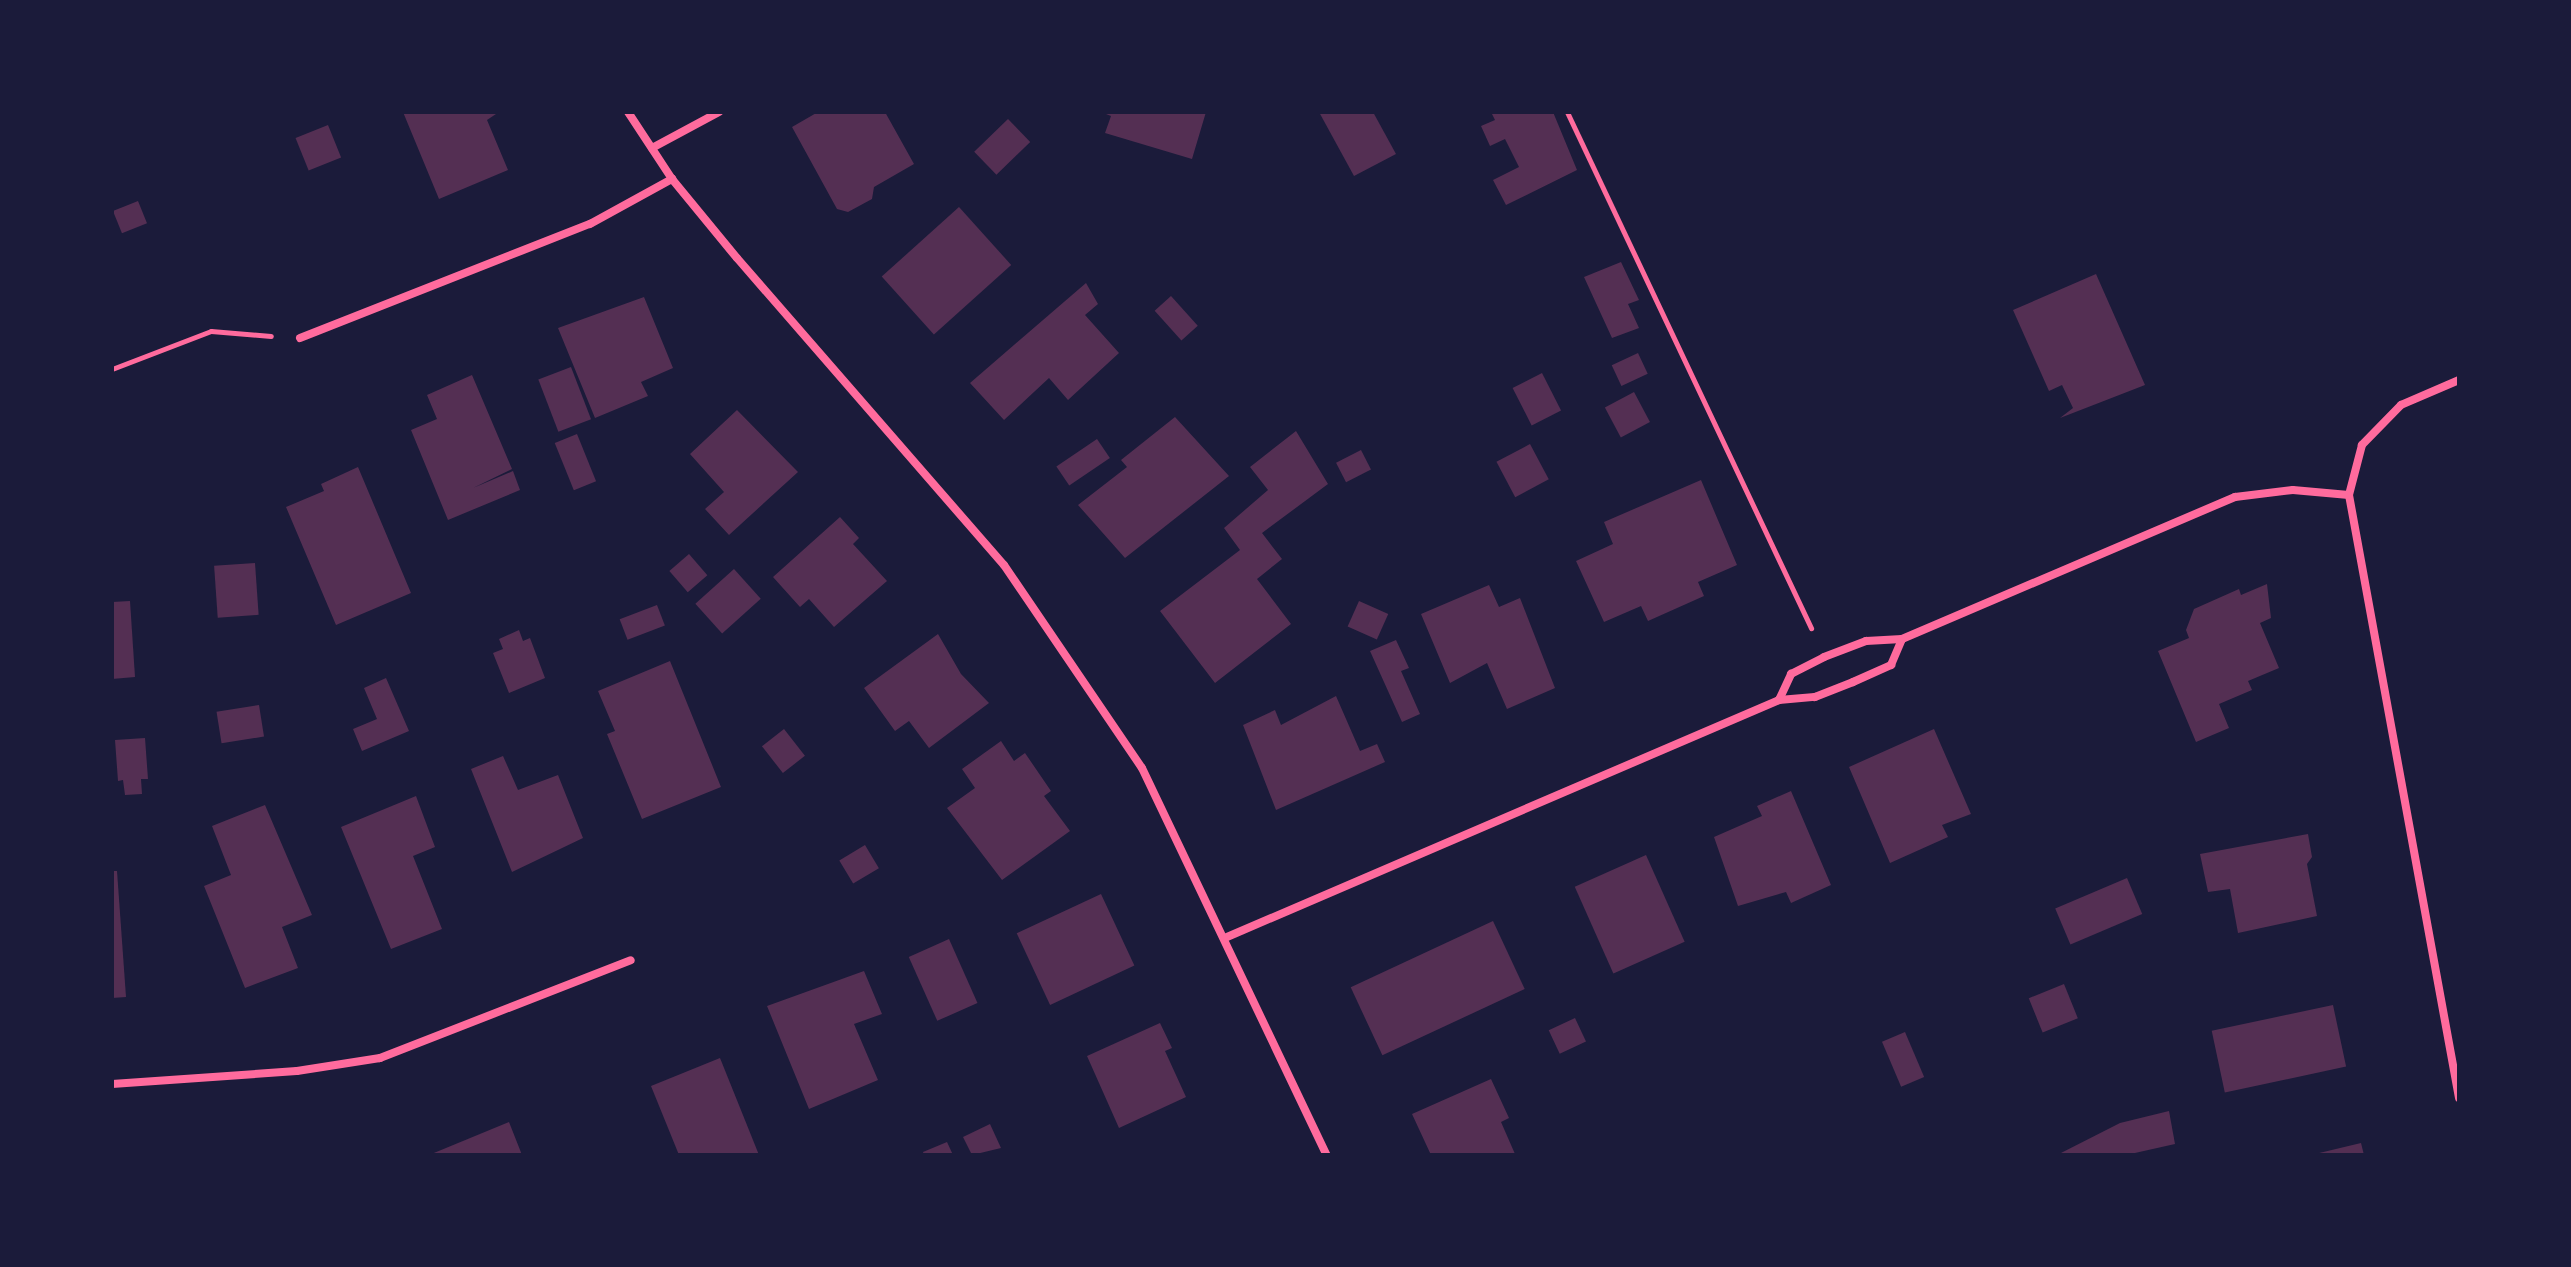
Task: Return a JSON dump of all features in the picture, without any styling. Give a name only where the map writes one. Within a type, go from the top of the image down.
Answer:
[{"type":"street","points":[[628,112],[672,179],[1004,565],[1142,768],[1227,937],[1327,1155]]},
{"type":"street","points":[[652,148],[719,112]]},
{"type":"street","points":[[300,338],[590,224],[672,179]]},
{"type":"street","points":[[2459,380],[2401,405],[2362,445],[2349,495],[2459,1098]]},
{"type":"street","points":[[1779,700],[1791,674],[1824,657],[1866,641],[1902,639],[2235,497],[2293,490],[2349,495]]},
{"type":"street","points":[[1227,937],[1779,700],[1815,697],[1891,665],[1902,639]]},
{"type":"street","points":[[112,1084],[297,1071],[380,1058],[631,960]]},
{"type":"path","points":[[1567,112],[1824,657]]},
{"type":"path","points":[[112,369],[211,331],[300,338]]},
{"type":"building","points":[[403,112],[499,112],[487,120],[508,170],[439,199]]},
{"type":"building","points":[[818,112],[885,112],[914,164],[874,187],[872,199],[848,212],[837,209],[792,127]]},
{"type":"building","points":[[1101,112],[1206,112],[1192,159],[1105,133],[1111,116]]},
{"type":"building","points":[[1319,112],[1373,112],[1396,154],[1354,176]]},
{"type":"building","points":[[1491,112],[1553,112],[1577,170],[1506,205],[1493,180],[1519,167],[1505,139],[1490,146],[1481,126],[1495,120]]},
{"type":"building","points":[[1008,119],[1030,142],[996,175],[974,152]]},
{"type":"building","points":[[328,125],[341,157],[309,171],[296,138]]},
{"type":"building","points":[[138,201],[147,223],[122,233],[113,211]]},
{"type":"building","points":[[959,207],[1011,265],[934,335],[882,277]]},
{"type":"building","points":[[1621,262],[1639,300],[1628,304],[1639,328],[1612,338],[1584,277]]},
{"type":"building","points":[[2096,274],[2145,385],[2060,418],[2073,408],[2062,385],[2049,391],[2013,310]]},
{"type":"building","points":[[1086,283],[1098,304],[1085,315],[1119,353],[1068,400],[1049,378],[1004,420],[970,383]]},
{"type":"building","points":[[1171,296],[1198,326],[1181,340],[1155,311]]},
{"type":"building","points":[[644,297],[673,368],[641,382],[648,396],[595,418],[558,328]]},
{"type":"building","points":[[1638,353],[1648,374],[1621,386],[1612,365]]},
{"type":"building","points":[[571,367],[591,419],[558,432],[538,380]]},
{"type":"building","points":[[1542,373],[1561,410],[1532,425],[1513,388]]},
{"type":"building","points":[[472,375],[512,469],[473,488],[513,471],[520,490],[448,520],[411,430],[437,419],[427,395]]},
{"type":"building","points":[[1634,392],[1650,422],[1621,438],[1605,407]]},
{"type":"building","points":[[737,410],[798,472],[729,535],[705,509],[724,492],[690,454]]},
{"type":"building","points":[[1175,417],[1229,476],[1125,558],[1078,505],[1127,467],[1121,460]]},
{"type":"building","points":[[1296,431],[1328,484],[1262,533],[1282,559],[1257,579],[1291,624],[1215,683],[1160,611],[1240,550],[1224,528],[1268,490],[1250,467]]},
{"type":"building","points":[[577,434],[596,481],[574,490],[555,443]]},
{"type":"building","points":[[1097,439],[1110,458],[1069,485],[1056,466]]},
{"type":"building","points":[[1530,444],[1549,479],[1515,497],[1496,462]]},
{"type":"building","points":[[1361,450],[1371,470],[1346,482],[1336,463]]},
{"type":"building","points":[[358,467],[411,593],[336,625],[286,507],[324,491],[321,484]]},
{"type":"building","points":[[1701,480],[1737,565],[1698,582],[1704,596],[1648,621],[1641,606],[1604,622],[1576,561],[1613,544],[1604,522]]},
{"type":"building","points":[[840,517],[859,538],[853,544],[887,581],[834,627],[809,599],[800,607],[773,577]]},
{"type":"building","points":[[689,554],[707,575],[688,592],[669,571]]},
{"type":"building","points":[[255,563],[259,615],[218,618],[214,566]]},
{"type":"building","points":[[734,569],[761,599],[722,634],[695,604]]},
{"type":"building","points":[[2267,584],[2271,618],[2260,623],[2279,668],[2248,681],[2252,690],[2219,704],[2229,728],[2196,742],[2158,651],[2189,638],[2186,630],[2194,609],[2239,589],[2241,595]]},
{"type":"building","points":[[1489,585],[1499,607],[1520,598],[1555,688],[1507,709],[1487,663],[1450,683],[1421,614]]},
{"type":"building","points":[[130,601],[135,677],[112,679],[112,602]]},
{"type":"building","points":[[1359,601],[1388,614],[1377,640],[1348,627]]},
{"type":"building","points":[[657,605],[665,626],[628,640],[620,619]]},
{"type":"building","points":[[519,630],[523,641],[530,638],[545,678],[509,693],[493,653],[503,649],[499,639]]},
{"type":"building","points":[[938,634],[961,674],[989,703],[929,748],[909,721],[895,731],[864,688]]},
{"type":"building","points":[[1396,640],[1409,668],[1401,671],[1420,714],[1402,722],[1370,651]]},
{"type":"building","points":[[670,661],[721,787],[642,819],[607,734],[615,731],[598,691]]},
{"type":"building","points":[[386,678],[409,731],[362,751],[353,729],[377,719],[364,688]]},
{"type":"building","points":[[1336,696],[1360,751],[1377,744],[1385,762],[1276,810],[1243,725],[1275,710],[1281,725]]},
{"type":"building","points":[[259,705],[264,737],[222,743],[217,712]]},
{"type":"building","points":[[784,729],[805,756],[783,773],[762,746]]},
{"type":"building","points":[[1934,729],[1971,814],[1942,825],[1948,837],[1890,863],[1849,767]]},
{"type":"building","points":[[145,738],[148,779],[141,779],[142,794],[125,795],[123,780],[118,781],[115,740]]},
{"type":"building","points":[[1001,741],[1014,761],[1025,753],[1051,791],[1044,796],[1070,831],[1002,880],[947,808],[975,788],[962,769]]},
{"type":"building","points":[[503,756],[518,790],[558,775],[583,838],[512,872],[471,769]]},
{"type":"building","points":[[1791,791],[1831,885],[1791,903],[1786,892],[1738,906],[1714,837],[1762,816],[1757,806]]},
{"type":"building","points":[[416,796],[435,847],[413,856],[442,929],[391,949],[341,827]]},
{"type":"building","points":[[265,805],[312,915],[282,927],[298,968],[245,988],[204,886],[231,875],[212,826]]},
{"type":"building","points":[[2308,834],[2312,857],[2307,864],[2317,916],[2238,933],[2230,889],[2208,892],[2200,854]]},
{"type":"building","points":[[865,845],[879,868],[853,884],[839,860]]},
{"type":"building","points":[[1646,855],[1685,942],[1613,974],[1575,887]]},
{"type":"building","points":[[112,871],[117,871],[126,997],[112,998]]},
{"type":"building","points":[[2127,878],[2142,914],[2070,944],[2055,908]]},
{"type":"building","points":[[1101,894],[1134,966],[1050,1005],[1017,933]]},
{"type":"building","points":[[1493,921],[1525,989],[1382,1055],[1351,987]]},
{"type":"building","points":[[949,939],[977,1003],[937,1021],[909,957]]},
{"type":"building","points":[[864,971],[882,1014],[854,1024],[878,1080],[809,1109],[767,1006]]},
{"type":"building","points":[[2064,984],[2078,1018],[2043,1033],[2029,998]]},
{"type":"building","points":[[2333,1005],[2346,1067],[2225,1092],[2212,1031]]},
{"type":"building","points":[[1575,1018],[1586,1042],[1560,1054],[1549,1030]]},
{"type":"building","points":[[1160,1023],[1172,1048],[1165,1051],[1186,1097],[1119,1128],[1087,1056]]},
{"type":"building","points":[[1905,1032],[1924,1077],[1901,1087],[1882,1042]]},
{"type":"building","points":[[720,1058],[759,1155],[679,1155],[651,1086]]},
{"type":"building","points":[[1491,1079],[1509,1118],[1501,1122],[1515,1154],[1431,1155],[1412,1114]]},
{"type":"building","points":[[2169,1111],[2175,1144],[2126,1155],[2057,1155],[2120,1123]]},
{"type":"building","points":[[509,1122],[522,1155],[429,1155]]},
{"type":"building","points":[[990,1124],[1001,1148],[972,1155],[963,1137]]},
{"type":"building","points":[[947,1142],[953,1155],[924,1155],[923,1152]]},
{"type":"building","points":[[2361,1143],[2364,1155],[2315,1155],[2315,1154]]}]
